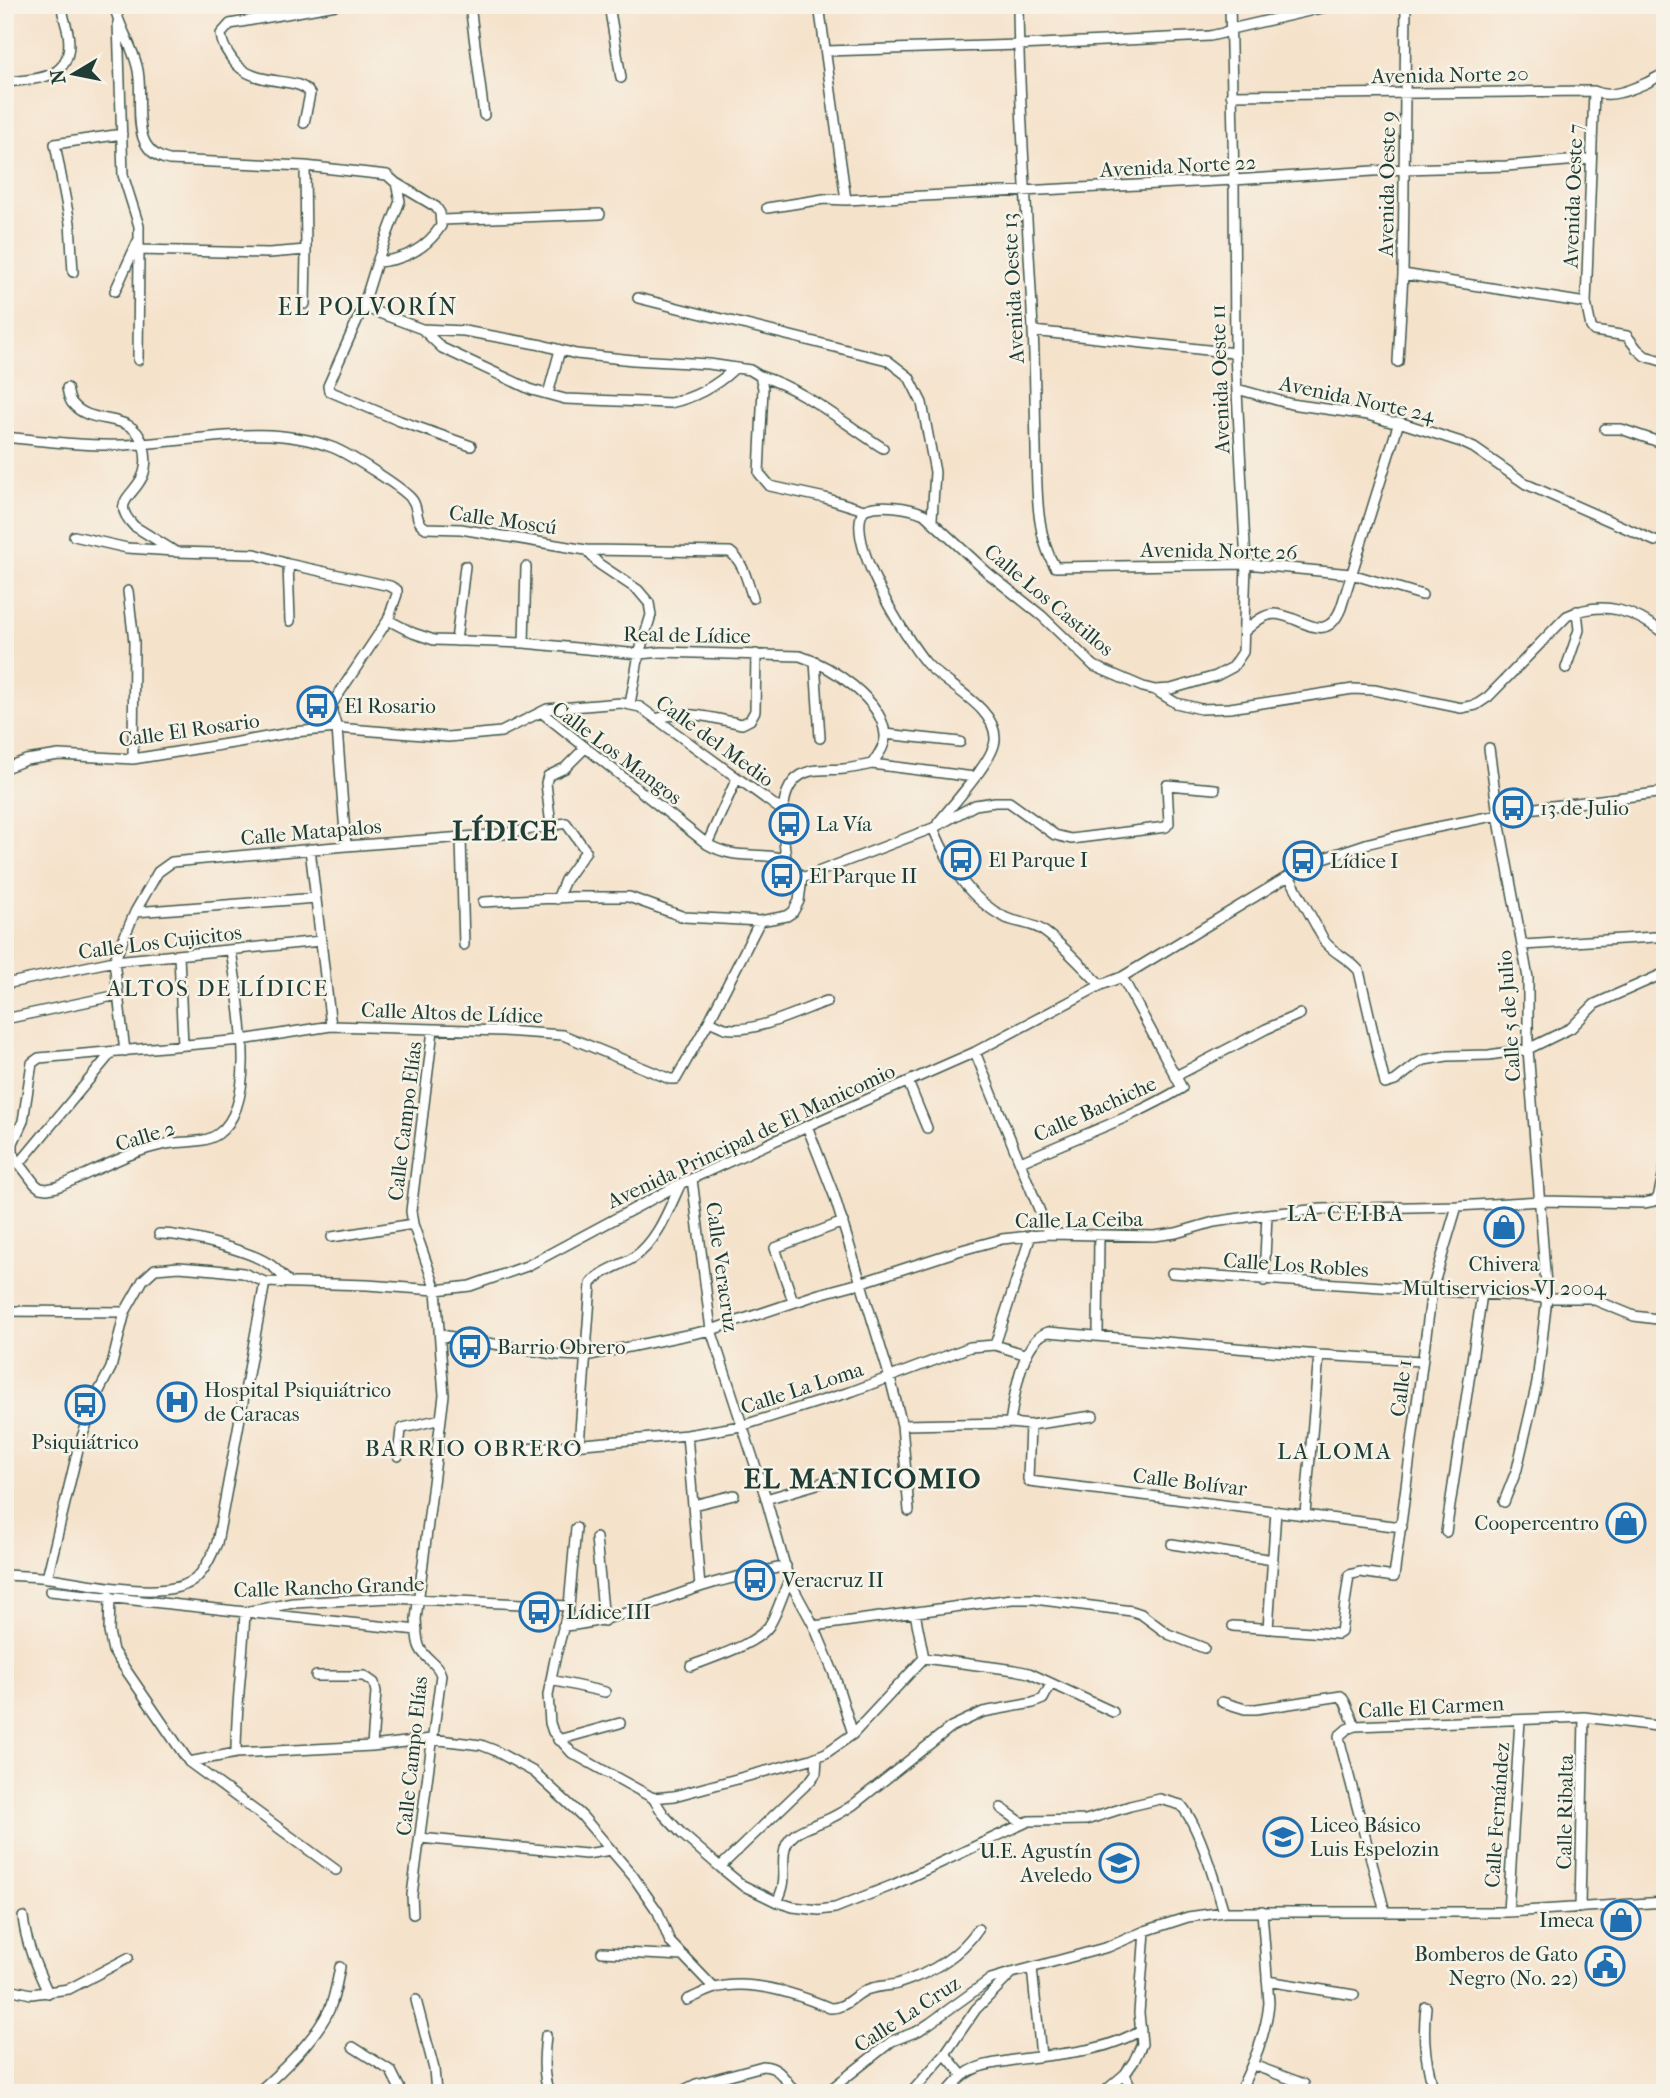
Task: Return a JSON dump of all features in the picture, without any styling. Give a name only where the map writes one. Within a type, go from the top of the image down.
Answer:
[{"type":"street","points":[[5,82],[52,76],[63,66],[68,54],[68,34],[62,5]]},
{"type":"street","points":[[114,5],[118,22],[137,65],[138,106],[144,139],[156,156],[169,160],[306,166],[387,175],[436,207],[442,220],[438,231],[414,253],[396,260],[377,261]]},
{"type":"street","points":[[304,123],[310,94],[308,90],[286,82],[249,75],[235,64],[222,44],[221,34],[230,24],[312,7],[336,5]]},
{"type":"street","points":[[470,5],[484,115]]},
{"type":"street","points":[[609,5],[621,78]]},
{"type":"street","points":[[819,5],[846,200]]},
{"type":"street","name":"Avenida Oeste 13","points":[[1018,5],[1037,472],[1041,528],[1046,550],[1055,567]]},
{"type":"street","name":"Avenida Oeste 11","points":[[1155,690],[1171,689],[1216,676],[1233,667],[1243,652],[1246,564],[1235,353],[1230,5]]},
{"type":"street","points":[[826,51],[1210,36],[1335,5]]},
{"type":"street","name":"Avenida Oeste 9","points":[[1398,362],[1403,274],[1406,5]]},
{"type":"street","points":[[118,22],[123,175],[139,226],[138,360]]},
{"type":"street","name":"Avenida Norte 20","points":[[1231,96],[1594,91],[1613,94],[1665,74]]},
{"type":"street","name":"Avenida Oeste 7","points":[[1586,303],[1594,91]]},
{"type":"street","points":[[74,272],[70,223],[55,144],[122,134]]},
{"type":"street","name":"Avenida Norte 22","points":[[767,208],[824,199],[1025,192],[1591,159]]},
{"type":"street","points":[[306,166],[306,304]]},
{"type":"street","points":[[396,183],[400,201],[363,307],[328,386],[329,391],[400,421],[471,446]]},
{"type":"street","points":[[442,220],[600,214]]},
{"type":"street","points":[[115,290],[139,240]]},
{"type":"street","points":[[139,250],[269,253],[306,250]]},
{"type":"street","points":[[1403,274],[1586,303],[1592,329],[1627,336],[1645,356],[1665,362]]},
{"type":"street","points":[[638,298],[887,360],[909,377],[922,404],[934,472],[932,519]]},
{"type":"street","points":[[363,307],[422,329],[464,331],[542,345],[560,351],[750,370],[777,381],[842,418],[883,448]]},
{"type":"street","points":[[422,329],[442,348],[532,390],[565,399],[681,401],[701,392],[734,369]]},
{"type":"street","points":[[1033,331],[1235,353]]},
{"type":"street","points":[[548,394],[560,351]]},
{"type":"street","name":"Calle Los Castillos","points":[[760,376],[763,388],[758,464],[759,473],[770,486],[864,510],[876,507],[916,510],[932,519],[988,573],[1042,616],[1094,666],[1155,690],[1176,703],[1201,709],[1230,708],[1353,689],[1374,690],[1461,708],[1476,705],[1488,698],[1567,617],[1577,611]]},
{"type":"street","points":[[67,388],[71,402],[82,412],[94,418],[115,419],[139,435],[146,463],[144,473],[125,499],[123,508],[134,526],[176,552]]},
{"type":"street","name":"Avenida Norte 24","points":[[1237,389],[1291,404],[1399,422],[1461,442],[1526,484],[1655,541]]},
{"type":"street","points":[[1245,631],[1255,621],[1277,614],[1313,627],[1329,626],[1338,617],[1399,422]]},
{"type":"street","points":[[1605,429],[1621,429],[1665,444]]},
{"type":"street","name":"Calle Moscú","points":[[5,437],[86,445],[245,434],[307,439],[336,449],[403,490],[414,502],[417,519],[426,528],[461,529],[586,550],[730,552],[742,566],[753,598]]},
{"type":"street","points":[[864,510],[860,518],[863,550],[871,573],[900,624],[925,662],[992,721],[995,741],[990,754],[933,828]]},
{"type":"street","points":[[74,536],[127,548],[255,554],[288,564],[394,587],[397,594],[388,620],[332,704],[337,728],[346,846]]},
{"type":"street","points":[[586,550],[599,564],[638,590],[649,603],[651,615],[639,654],[630,704]]},
{"type":"street","points":[[288,564],[290,621]]},
{"type":"street","name":"Avenida Norte 26","points":[[1055,567],[1246,564],[1351,574],[1422,595]]},
{"type":"street","points":[[456,641],[465,566]]},
{"type":"street","points":[[524,643],[526,567]]},
{"type":"street","points":[[128,591],[134,642],[133,759]]},
{"type":"street","points":[[1566,667],[1579,629],[1577,611],[1597,607],[1613,609],[1652,624],[1665,634]]},
{"type":"street","name":"Real de Lídice","points":[[388,620],[434,640],[524,643],[639,654],[662,652],[800,656],[815,661],[861,692],[876,710],[885,734]]},
{"type":"street","points":[[656,719],[683,713],[742,724],[750,720],[755,711],[757,654]]},
{"type":"street","points":[[815,661],[820,738]]},
{"type":"street","name":"Calle del Medio","points":[[541,712],[547,709],[621,703],[640,707],[784,812]]},
{"type":"street","name":"Calle Los Mangos","points":[[337,728],[448,737],[501,732],[541,712],[707,845],[744,856],[771,854],[786,859]]},
{"type":"street","name":"Calle El Rosario","points":[[5,768],[26,760],[59,755],[133,759],[293,732],[337,728]]},
{"type":"street","points":[[872,764],[883,745],[885,734],[960,742]]},
{"type":"street","points":[[557,899],[565,880],[586,850],[567,823],[551,826],[546,783],[548,776],[565,768],[585,748]]},
{"type":"street","name":"Calle 5 de Julio","points":[[1489,748],[1498,815],[1528,978],[1528,1049],[1547,1298],[1537,1382],[1517,1469],[1504,1502]]},
{"type":"street","points":[[483,902],[629,897],[684,917],[761,921],[787,916],[793,912],[799,901],[802,878],[786,859],[782,824],[786,793],[800,777],[806,773],[872,764],[974,777]]},
{"type":"street","points":[[707,845],[737,778]]},
{"type":"street","points":[[802,878],[933,828],[975,805],[1009,802],[1055,835],[1071,839],[1165,828],[1169,823],[1167,785],[1215,789]]},
{"type":"street","name":"Avenida Principal de El Manicomio","points":[[47,1578],[79,1445],[99,1391],[111,1368],[125,1312],[142,1280],[155,1269],[243,1273],[265,1282],[436,1290],[470,1286],[527,1266],[680,1184],[975,1052],[1101,985],[1122,977],[1289,876],[1324,858],[1369,843],[1528,809],[1665,792]]},
{"type":"street","name":"Calle Matapalos","points":[[125,1051],[114,961],[135,912],[158,872],[172,862],[461,838],[551,826]]},
{"type":"street","points":[[933,828],[951,866],[962,883],[976,897],[993,911],[1040,929],[1101,985]]},
{"type":"street","points":[[461,838],[464,945]]},
{"type":"street","points":[[310,849],[331,1026]]},
{"type":"street","points":[[1289,876],[1325,942],[1359,971],[1384,1083],[1391,1084],[1424,1060],[1528,1049],[1571,1028],[1595,1004],[1665,973]]},
{"type":"street","points":[[135,912],[316,898]]},
{"type":"street","name":"Calle Altos de Lídice","points":[[19,1164],[13,1152],[13,1143],[23,1121],[32,1063],[40,1058],[242,1040],[331,1026],[563,1035],[672,1080],[678,1078],[761,921]]},
{"type":"street","points":[[1523,945],[1655,937]]},
{"type":"street","name":"Calle Los Cujicitos","points":[[5,984],[114,961],[321,941]]},
{"type":"street","name":"Calle 2","points":[[19,1164],[40,1188],[57,1188],[154,1147],[202,1140],[216,1135],[226,1125],[239,1100],[243,1075],[242,1040],[231,950]]},
{"type":"street","points":[[179,955],[183,1045]]},
{"type":"street","points":[[1122,977],[1176,1076],[1300,1014]]},
{"type":"street","points":[[5,1019],[118,995]]},
{"type":"street","points":[[709,1021],[724,1028],[739,1028],[766,1023],[827,1001]]},
{"type":"street","name":"Calle Campo Elías","points":[[412,1914],[412,1895],[441,1671],[419,1647],[417,1600],[444,1395],[441,1335],[436,1290],[411,1211],[433,1030]]},
{"type":"street","points":[[19,1164],[112,1052]]},
{"type":"street","points":[[975,1052],[1049,1234]]},
{"type":"street","name":"Calle Bachiche","points":[[1021,1162],[1127,1118],[1182,1087],[1176,1076]]},
{"type":"street","points":[[908,1082],[927,1128]]},
{"type":"street","points":[[807,1126],[843,1222],[890,1378],[902,1425],[909,1511]]},
{"type":"street","name":"Calle La Ceiba","points":[[441,1335],[559,1355],[585,1356],[711,1330],[793,1301],[1002,1239],[1049,1234],[1154,1236],[1214,1222],[1322,1209],[1541,1201],[1650,1202],[1658,1198],[1665,1167]]},
{"type":"street","name":"Calle Veracruz","points":[[692,1179],[711,1330],[766,1499],[789,1580],[814,1626],[841,1690],[853,1734]]},
{"type":"street","points":[[579,1445],[591,1284],[646,1247],[662,1224],[680,1184]]},
{"type":"street","name":"Calle 1","points":[[1268,1629],[1340,1633],[1349,1575],[1360,1572],[1394,1577],[1432,1290],[1457,1206]]},
{"type":"street","points":[[1264,1281],[1267,1214]]},
{"type":"street","points":[[793,1301],[775,1248],[843,1222]]},
{"type":"street","points":[[332,1237],[413,1224]]},
{"type":"street","points":[[159,1234],[182,1236],[258,1257],[289,1282]]},
{"type":"street","points":[[995,1346],[1031,1235]]},
{"type":"street","points":[[1098,1335],[1099,1235]]},
{"type":"street","name":"Calle Los Robles","points":[[1172,1273],[1547,1298],[1590,1298],[1634,1316],[1665,1320]]},
{"type":"street","points":[[5,1575],[128,1589],[167,1590],[182,1587],[195,1579],[205,1568],[217,1543],[265,1282]]},
{"type":"street","points":[[1446,1532],[1482,1294]]},
{"type":"street","points":[[5,1311],[125,1312]]},
{"type":"street","points":[[1010,1423],[1018,1379],[1027,1355],[1038,1337],[1048,1332],[1421,1361]]},
{"type":"street","name":"Calle La Loma","points":[[526,1449],[687,1435],[741,1426],[890,1378],[961,1349],[981,1345],[1027,1355]]},
{"type":"street","points":[[1305,1514],[1318,1355]]},
{"type":"street","points":[[902,1425],[1030,1425],[1093,1416]]},
{"type":"street","points":[[398,1456],[403,1428],[441,1419]]},
{"type":"street","name":"Calle Bolívar","points":[[1030,1425],[1029,1481],[1402,1527]]},
{"type":"street","points":[[687,1435],[700,1587]]},
{"type":"street","points":[[766,1499],[848,1475]]},
{"type":"street","points":[[693,1505],[734,1494]]},
{"type":"street","points":[[1233,1626],[1268,1629],[1276,1511]]},
{"type":"street","points":[[576,1528],[569,1606],[548,1695],[550,1723],[558,1740],[572,1753],[653,1798],[682,1834],[742,1885],[793,1907],[819,1910],[835,1908],[893,1885],[994,1839],[1022,1823],[1036,1820],[1086,1819],[1160,1799],[1178,1803],[1189,1815],[1212,1872],[1224,1912]]},
{"type":"street","points":[[596,1538],[604,1620]]},
{"type":"street","points":[[1172,1544],[1273,1560]]},
{"type":"street","points":[[564,1626],[604,1620],[700,1587],[786,1566]]},
{"type":"street","points":[[691,1666],[762,1635],[774,1617],[789,1580]]},
{"type":"street","name":"Calle Rancho Grande","points":[[50,1591],[245,1612],[293,1603],[391,1598],[569,1606]]},
{"type":"street","points":[[110,1596],[109,1632],[113,1651],[190,1762],[336,1870]]},
{"type":"street","points":[[814,1626],[1012,1599],[1034,1599],[1136,1612],[1168,1634],[1204,1648]]},
{"type":"street","points":[[236,1752],[236,1714],[242,1673],[245,1612],[417,1630]]},
{"type":"street","points":[[915,1613],[924,1658]]},
{"type":"street","points":[[924,1658],[1029,1673],[1113,1712]]},
{"type":"street","points":[[653,1798],[674,1796],[817,1757],[853,1734],[924,1658]]},
{"type":"street","points":[[316,1676],[364,1676],[374,1682],[376,1692],[372,1746]]},
{"type":"street","points":[[551,1681],[604,1692]]},
{"type":"street","points":[[777,1902],[785,1876],[784,1853],[795,1834],[853,1805],[951,1727],[982,1712],[1043,1699],[1051,1684]]},
{"type":"street","points":[[1222,1702],[1245,1709],[1256,1709],[1340,1696],[1355,1726]]},
{"type":"street","name":"Calle El Carmen","points":[[1385,1912],[1339,1737],[1347,1729],[1355,1726],[1584,1717],[1665,1727]]},
{"type":"street","name":"Calle Ribalta","points":[[1580,1908],[1584,1717]]},
{"type":"street","name":"Calle Fernández","points":[[1508,1912],[1520,1720]]},
{"type":"street","points":[[558,1740],[620,1723]]},
{"type":"street","points":[[190,1762],[236,1752],[372,1746],[431,1739],[481,1745],[534,1772],[582,1816],[633,1876],[658,1912],[670,1942],[714,1988]]},
{"type":"street","points":[[720,1867],[811,1780],[816,1773],[817,1757]]},
{"type":"street","points":[[1001,1808],[1022,1823]]},
{"type":"street","points":[[421,1838],[586,1854],[611,1850]]},
{"type":"street","name":"Calle La Cruz","points":[[826,2093],[892,2041],[918,2031],[990,1979],[1108,1947],[1188,1917],[1262,1911],[1508,1912],[1665,1902]]},
{"type":"street","points":[[1239,2093],[1253,2065],[1268,2016],[1262,1911]]},
{"type":"street","points":[[23,1917],[24,1932],[31,1955],[48,1993]]},
{"type":"street","points":[[687,2000],[714,1988],[755,1986],[838,2008],[869,1989],[896,1984],[947,1961],[969,1942],[978,1929]]},
{"type":"street","points":[[1103,2093],[1125,2074],[1142,2044],[1139,2013],[1145,1931]]},
{"type":"street","points":[[602,1952],[684,1956]]},
{"type":"street","points":[[5,1988],[31,1994],[69,1989],[128,1958]]},
{"type":"street","points":[[257,2093],[277,2076],[315,2033],[330,2008],[341,1967]]},
{"type":"street","points":[[1032,1968],[1041,2056]]},
{"type":"street","points":[[911,2093],[945,2054],[976,2009],[1012,1973]]},
{"type":"street","points":[[1266,1980],[1354,1995]]},
{"type":"street","points":[[416,2000],[434,2069],[436,2093]]},
{"type":"street","points":[[1426,2007],[1423,2032],[1425,2054],[1434,2093]]},
{"type":"street","points":[[947,2093],[963,2076],[984,2066],[1098,2049],[1126,2039],[1141,2030]]},
{"type":"street","points":[[546,2035],[543,2061],[549,2093]]},
{"type":"street","points":[[353,2047],[391,2071],[402,2093]]},
{"type":"street","points":[[945,2054],[963,2076]]},
{"type":"street","points":[[1253,2065],[1304,2084]]},
{"type":"street","points":[[678,2093],[696,2084],[763,2066],[770,2066],[782,2073],[796,2093]]},
{"type":"street","points":[[1125,2074],[1133,2093]]},
{"type":"place","name":"El Rosario","points":[[317,706]]},
{"type":"place","name":"13 de Julio","points":[[1513,808]]},
{"type":"place","name":"La Vía","points":[[789,824]]},
{"type":"place","name":"El Parque I","points":[[961,860]]},
{"type":"place","name":"Lídice I","points":[[1303,861]]},
{"type":"place","name":"El Parque II","points":[[782,876]]},
{"type":"place","name":"Chivera Multiservicios VJ 2004","points":[[1504,1227]]},
{"type":"place","name":"Barrio Obrero","points":[[470,1347]]},
{"type":"place","name":"Hospital Psiquiátrico de Caracas","points":[[177,1402]]},
{"type":"place","name":"Psiquiátrico","points":[[85,1405]]},
{"type":"place","name":"Coopercentro","points":[[1626,1523]]},
{"type":"place","name":"Veracruz II","points":[[755,1580]]},
{"type":"place","name":"Lídice III","points":[[539,1612]]},
{"type":"place","name":"Liceo Básico Luis Espelozin","points":[[1283,1837]]},
{"type":"place","name":"U.E. Agustín Aveledo","points":[[1119,1863]]},
{"type":"place","name":"Imeca","points":[[1621,1920]]},
{"type":"place","name":"Bomberos de Gato Negro (No. 22)","points":[[1605,1966]]},
{"type":"district","name":"EL POLVORÍN","points":[[368,307]]},
{"type":"district","name":"LÍDICE","points":[[506,830]]},
{"type":"district","name":"ALTOS DE LÍDICE","points":[[218,988]]},
{"type":"district","name":"LA CEIBA","points":[[1346,1213]]},
{"type":"district","name":"BARRIO OBRERO","points":[[474,1448]]},
{"type":"district","name":"LA LOMA","points":[[1335,1451]]},
{"type":"district","name":"EL MANICOMIO","points":[[863,1478]]}]
